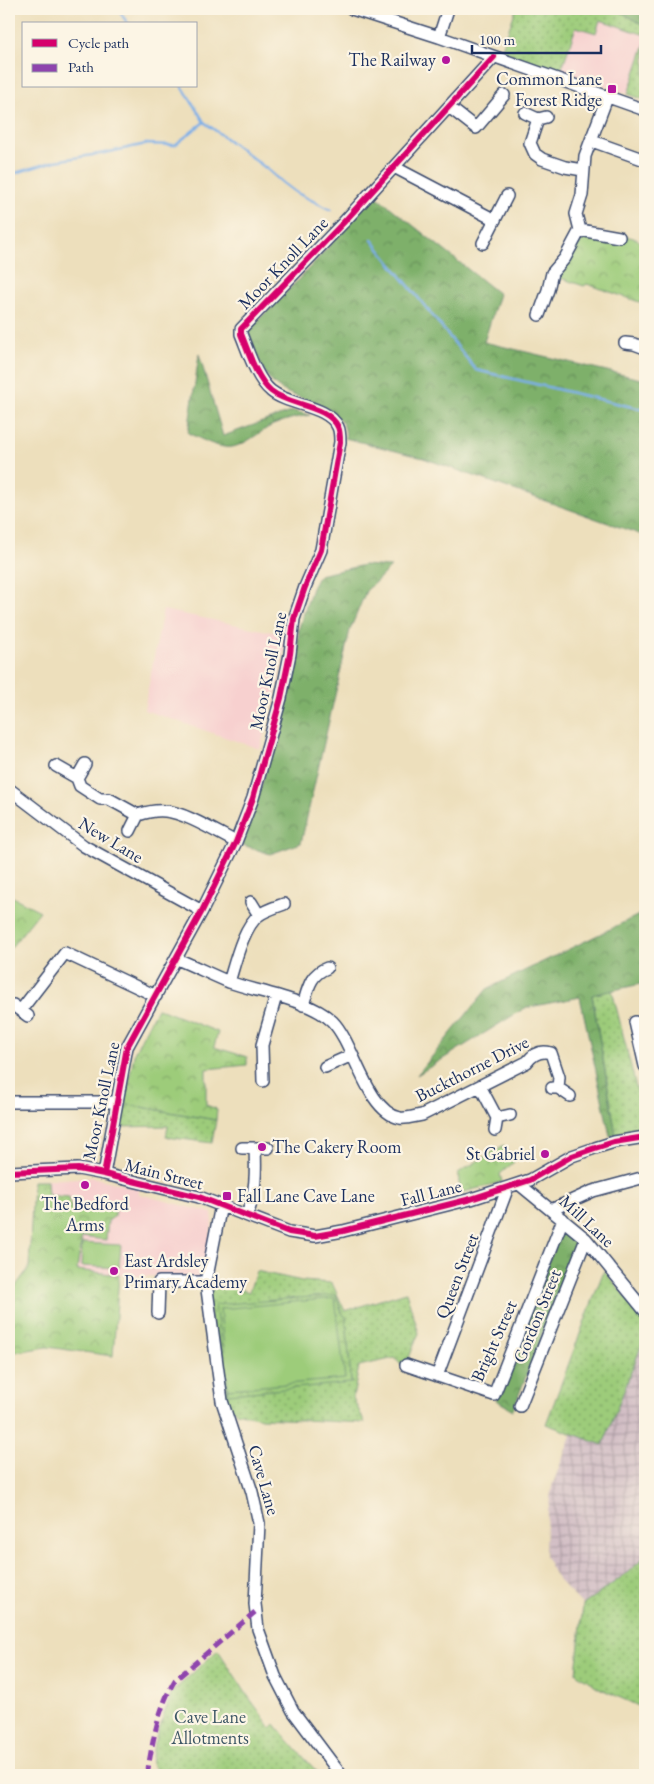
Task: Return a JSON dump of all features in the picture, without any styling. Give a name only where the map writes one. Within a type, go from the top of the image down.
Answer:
[{"type":"street","points":[[352,9],[608,95],[645,110]]},
{"type":"street","points":[[439,37],[448,9]]},
{"type":"street","name":"Moor Knoll Lane","points":[[104,1174],[127,1047],[202,912],[236,842],[253,798],[281,698],[296,614],[321,550],[340,442],[339,428],[326,414],[279,396],[271,391],[263,382],[240,330],[316,252],[494,56]]},
{"type":"street","points":[[449,107],[476,128],[504,95]]},
{"type":"street","points":[[539,316],[552,273],[565,258],[580,230],[576,214],[582,196],[583,170],[586,156],[608,95]]},
{"type":"street","points":[[525,113],[542,118],[530,143],[535,154],[551,163],[583,170]]},
{"type":"street","points":[[592,141],[645,160]]},
{"type":"street","points":[[394,167],[495,220]]},
{"type":"street","points":[[483,243],[507,196]]},
{"type":"street","points":[[580,230],[619,237]]},
{"type":"street","points":[[625,343],[645,348]]},
{"type":"street","points":[[77,778],[86,764]]},
{"type":"street","points":[[56,766],[77,778],[80,786],[100,798],[109,799],[138,815],[151,811],[167,811],[193,820],[236,842]]},
{"type":"street","name":"New Lane","points":[[9,789],[84,846],[202,912]]},
{"type":"street","points":[[130,831],[138,815]]},
{"type":"street","points":[[250,902],[259,916]]},
{"type":"street","points":[[229,982],[245,935],[259,916],[284,904]]},
{"type":"street","points":[[21,1010],[65,953],[156,996]]},
{"type":"street","name":"Buckthorne Drive","points":[[177,959],[229,982],[303,1005],[330,1019],[340,1030],[379,1104],[389,1113],[400,1118],[422,1115],[527,1062],[538,1053],[554,1050],[559,1077],[555,1088],[570,1096]]},
{"type":"street","points":[[303,1005],[314,976],[319,971],[327,968]]},
{"type":"street","points":[[263,1081],[256,1060],[276,996]]},
{"type":"street","points":[[635,1022],[645,1066]]},
{"type":"street","points":[[325,1067],[352,1055]]},
{"type":"street","points":[[480,1086],[498,1118],[495,1130]]},
{"type":"street","points":[[9,1102],[116,1102]]},
{"type":"street","points":[[498,1118],[510,1115]]},
{"type":"street","name":"Fall Lane","points":[[221,1205],[289,1232],[315,1236],[343,1231],[471,1199],[514,1186],[572,1156],[614,1142],[645,1137]]},
{"type":"street","points":[[242,1148],[268,1148]]},
{"type":"street","points":[[247,1216],[254,1198],[256,1175],[255,1148]]},
{"type":"street","name":"Main Street","points":[[9,1172],[78,1170],[104,1174],[174,1190],[221,1205]]},
{"type":"street","points":[[551,1210],[593,1191],[645,1176]]},
{"type":"street","name":"Mill Lane","points":[[514,1186],[551,1210],[586,1239],[645,1311]]},
{"type":"street","name":"Queen Street","points":[[438,1376],[514,1186]]},
{"type":"street","name":"Cave Lane","points":[[221,1205],[206,1282],[222,1401],[252,1492],[259,1524],[255,1604],[258,1629],[275,1676],[294,1711],[341,1775]]},
{"type":"street","name":"Bright Street","points":[[406,1366],[494,1396],[563,1219]]},
{"type":"street","name":"Gordon Street","points":[[520,1406],[586,1239]]},
{"type":"street","points":[[158,1313],[159,1282],[206,1282]]},
{"type":"shaded area","points":[[600,20],[645,35],[645,43],[628,94],[561,71],[576,26]]},
{"type":"shaded area","points":[[163,610],[287,635],[277,689],[260,749],[144,710]]},
{"type":"shaded area","name":"East Ardsley Primary Academy","points":[[92,1177],[139,1189],[139,1194],[212,1213],[213,1221],[201,1278],[119,1275],[113,1356],[47,1347],[9,1353],[9,1295],[29,1268],[33,1181]]},
{"type":"shaded area","points":[[645,1336],[645,1557],[627,1573],[583,1605],[558,1580],[545,1556],[546,1525],[552,1486],[572,1433],[603,1445]]},
{"type":"green space","points":[[516,9],[616,9],[645,26],[645,35],[600,20],[596,33],[576,27],[561,71],[501,51]]},
{"type":"green space","points":[[616,9],[638,9],[645,15],[645,26]]},
{"type":"green space","points":[[645,43],[645,100],[628,94]]},
{"type":"green space","points":[[375,195],[499,294],[484,342],[645,380],[645,536],[423,458],[345,438],[343,424],[330,410],[280,389],[269,378],[261,365],[247,330],[297,281]]},
{"type":"green space","points":[[585,236],[623,240],[626,236],[637,239],[645,247],[645,304],[587,284],[584,286],[557,277]]},
{"type":"green space","points":[[199,354],[223,436],[293,411],[310,415],[273,425],[237,446],[224,447],[214,445],[188,433]]},
{"type":"green space","points":[[364,565],[391,567],[366,591],[350,630],[301,843],[270,854],[240,844],[250,824],[271,753],[292,677],[297,653],[299,628],[312,588],[319,575]]},
{"type":"green space","points":[[9,895],[40,911],[9,950]]},
{"type":"green space","points":[[645,912],[645,983],[592,995],[616,1135],[610,1136],[580,997],[525,1008],[417,1075],[487,989]]},
{"type":"green space","points":[[612,990],[645,1123],[645,1130],[616,1135],[592,994]]},
{"type":"green space","points":[[157,1008],[218,1032],[214,1047],[247,1057],[247,1065],[206,1069],[206,1105],[217,1109],[216,1120],[124,1104],[135,1051]]},
{"type":"green space","points":[[124,1104],[216,1120],[212,1143],[166,1137],[168,1126],[120,1127]]},
{"type":"green space","points":[[504,1145],[514,1162],[500,1174],[502,1182],[460,1193],[458,1173]]},
{"type":"green space","name":"East Ardsley Primary Academy","points":[[33,1181],[47,1181],[48,1195],[69,1197],[72,1210],[115,1202],[115,1216],[108,1221],[106,1240],[82,1237],[77,1270],[119,1275],[113,1356],[47,1347],[9,1353],[9,1295],[29,1268]]},
{"type":"green space","points":[[565,1228],[578,1241],[513,1410],[496,1400],[561,1229]]},
{"type":"green space","points":[[82,1243],[121,1245],[119,1268],[81,1266]]},
{"type":"green space","points":[[604,1270],[645,1321],[645,1336],[603,1445],[546,1424]]},
{"type":"green space","points":[[256,1271],[302,1281],[332,1283],[345,1311],[406,1292],[419,1333],[406,1365],[406,1371],[395,1358],[359,1366],[353,1398],[365,1423],[261,1418],[236,1412],[222,1401],[206,1282],[215,1280],[249,1292]],"holes":[[[336,1295],[342,1314],[346,1318],[351,1383]]]},
{"type":"green space","points":[[336,1295],[342,1314],[346,1317],[351,1383],[228,1394],[215,1305]]},
{"type":"green space","points":[[335,1298],[345,1379],[228,1389],[220,1309]]},
{"type":"green space","points":[[645,1557],[645,1709],[599,1688],[576,1673],[583,1605],[627,1573]]},
{"type":"green space","name":"Cave Lane Allotments","points":[[218,1650],[271,1728],[275,1724],[320,1775],[161,1775],[151,1764],[154,1743],[172,1692]]},
{"type":"waterway","points":[[118,9],[127,22]]},
{"type":"waterway","points":[[183,88],[204,122],[295,192],[331,210]]},
{"type":"waterway","points":[[9,175],[55,161],[146,144],[175,145],[204,122]]},
{"type":"waterway","points":[[372,240],[476,370],[645,410]]},
{"type":"marked path","points":[[147,1775],[160,1714],[175,1680],[255,1612]]},
{"type":"cycle path","points":[[104,1174],[127,1047],[202,911],[236,842],[253,798],[281,698],[290,654],[294,619],[321,550],[340,442],[338,427],[326,414],[279,396],[266,386],[253,365],[241,334],[241,329],[343,223],[494,57]]},
{"type":"cycle path","points":[[9,1172],[78,1169],[104,1174],[199,1197],[289,1232],[315,1236],[343,1231],[471,1199],[530,1180],[572,1156],[614,1142],[645,1137]]},
{"type":"place","name":"The Railway","points":[[446,60]]},
{"type":"place","name":"Common Lane Forest Ridge","points":[[612,89]]},
{"type":"place","name":"The Cakery Room","points":[[262,1147]]},
{"type":"place","name":"St Gabriel","points":[[545,1154]]},
{"type":"place","name":"The Bedford Arms","points":[[85,1185]]},
{"type":"place","name":"Fall Lane Cave Lane","points":[[227,1196]]},
{"type":"place","name":"East Ardsley Primary Academy","points":[[114,1271]]}]
